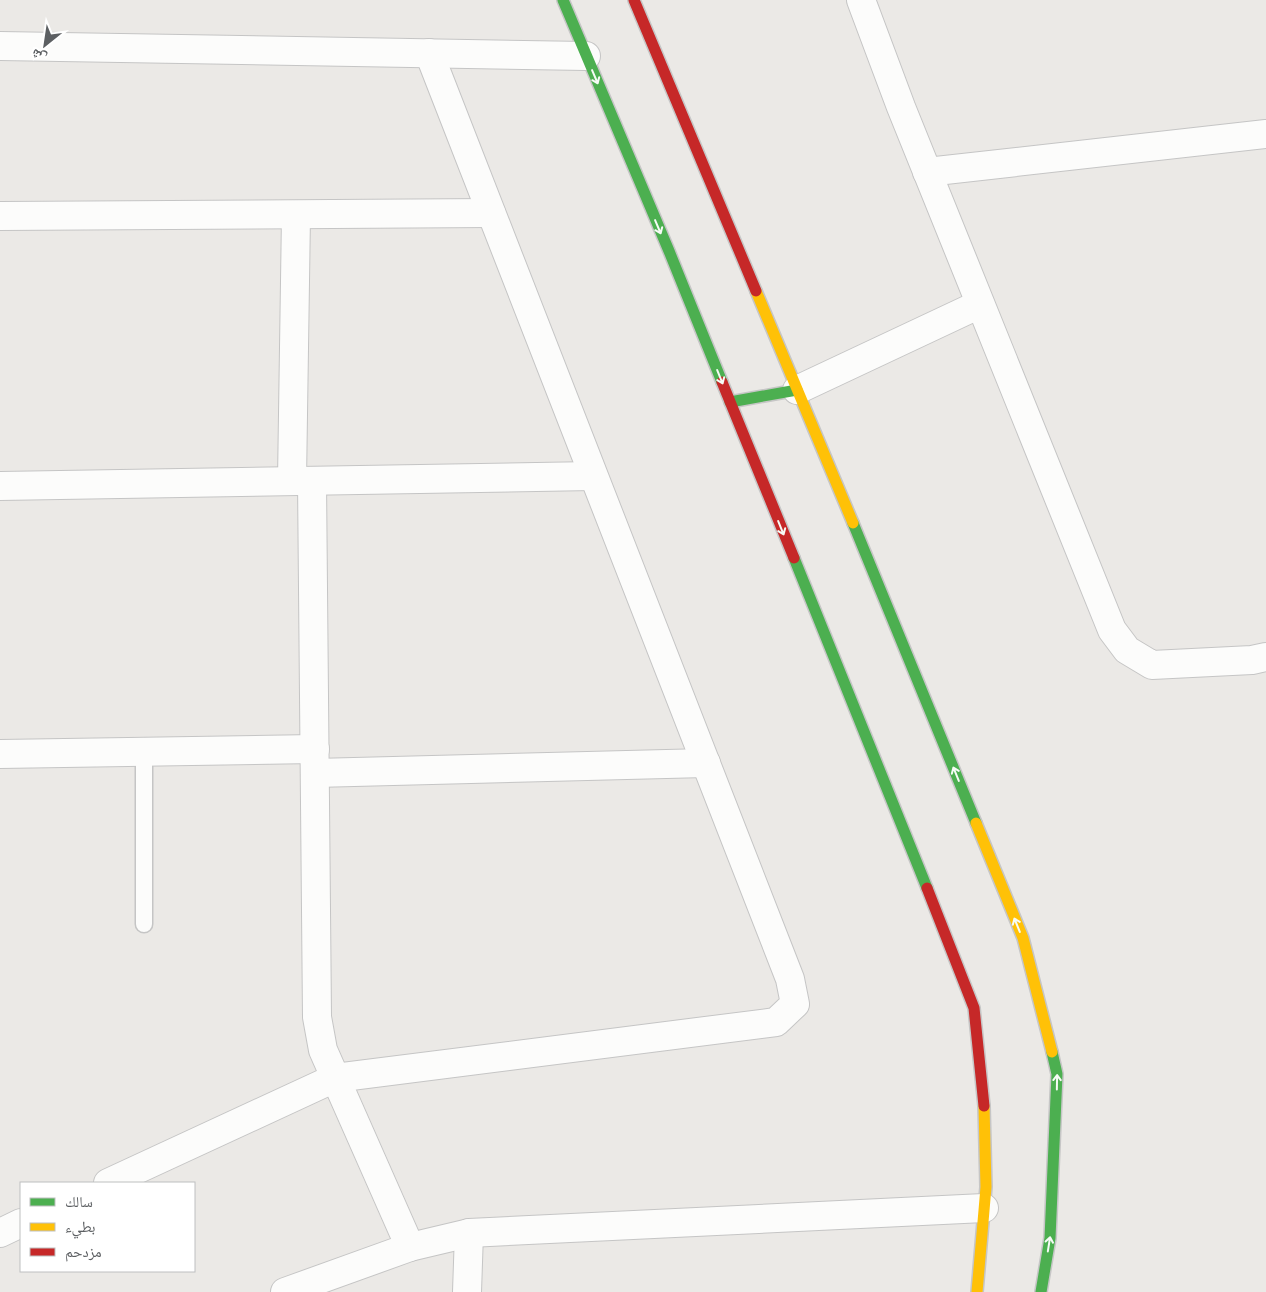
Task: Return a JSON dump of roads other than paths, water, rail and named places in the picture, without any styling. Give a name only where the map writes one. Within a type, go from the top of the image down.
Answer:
[{"type":"street","points":[[563,0],[669,251],[933,902],[974,1008],[984,1102],[986,1187],[977,1292]]},
{"type":"street","points":[[634,0],[918,680],[1023,938],[1057,1074],[1050,1238],[1041,1292]]},
{"type":"street","points":[[860,0],[927,172],[1112,630],[1127,650],[1152,665],[1252,660],[1266,657]]},
{"type":"street","points":[[0,46],[586,56]]},
{"type":"street","points":[[110,1182],[335,1078],[776,1022],[795,1004],[790,979],[429,53]]},
{"type":"street","points":[[927,172],[1266,134]]},
{"type":"street","points":[[0,216],[491,213]]},
{"type":"street","points":[[296,215],[302,481],[315,761],[317,1016],[323,1050],[410,1247]]},
{"type":"street","points":[[730,402],[797,390],[980,304]]},
{"type":"street","points":[[0,486],[593,476]]},
{"type":"street","points":[[0,754],[144,752],[315,761],[706,764]]},
{"type":"street","points":[[285,1292],[410,1247],[469,1233],[984,1208]]},
{"type":"street","points":[[0,1233],[20,1223]]},
{"type":"street","points":[[467,1292],[469,1233]]},
{"type":"lane","points":[[144,752],[144,924]]}]
